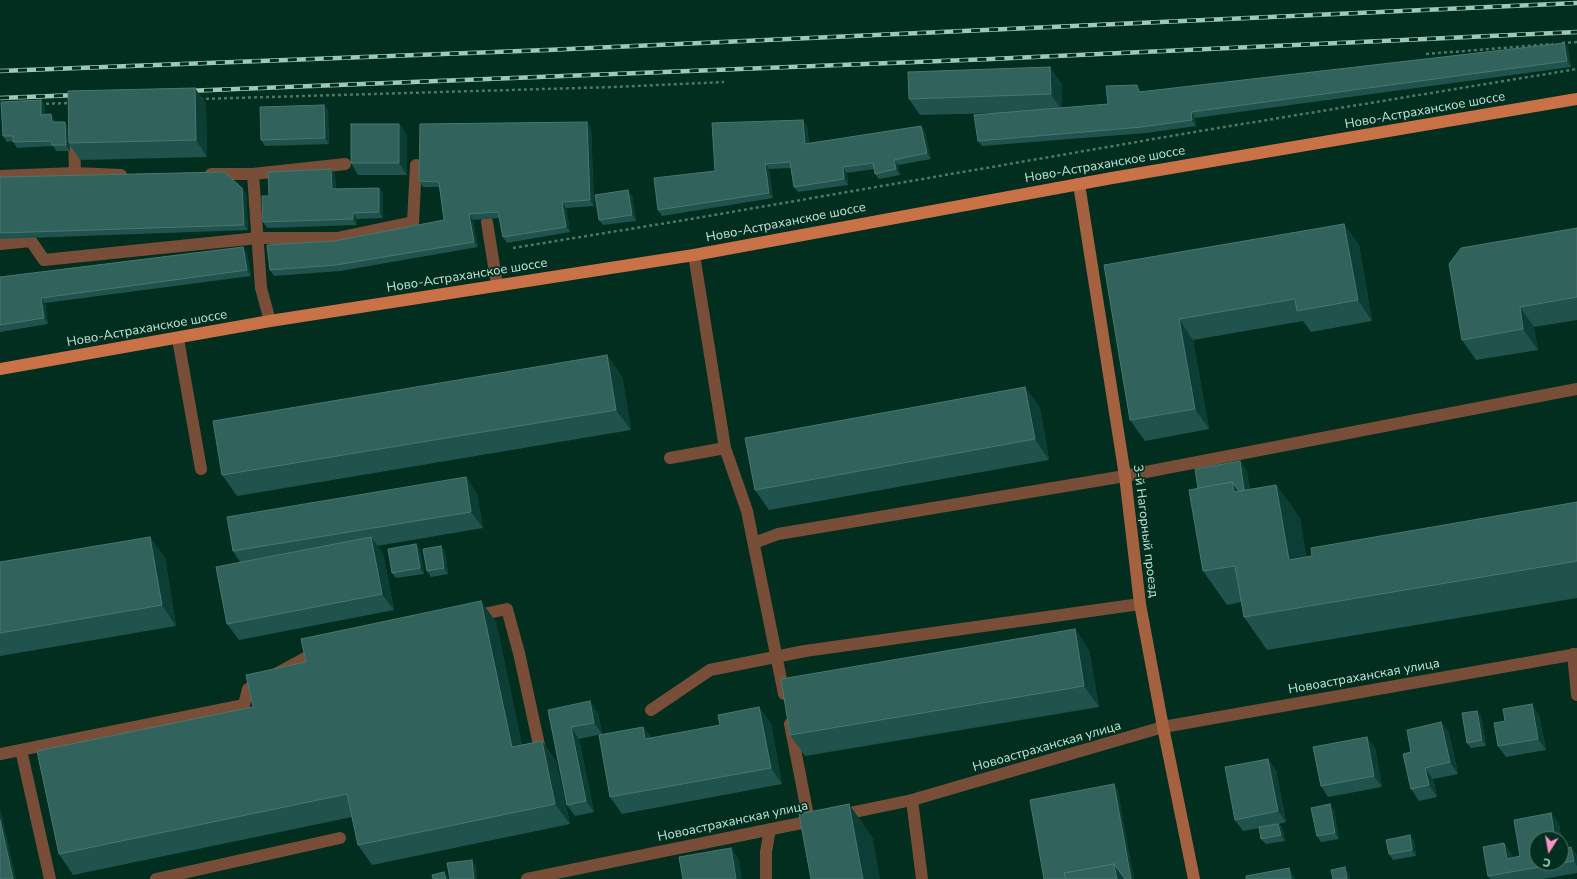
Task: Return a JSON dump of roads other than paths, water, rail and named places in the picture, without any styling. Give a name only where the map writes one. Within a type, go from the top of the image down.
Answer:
[{"type":"main road","name":"Ново-Астраханское шоссе","points":[[0,369],[178,339],[270,321],[694,255],[1079,184],[1577,99]]},
{"type":"street","points":[[73,126],[75,173]]},
{"type":"street","points":[[200,174],[254,174],[345,164]]},
{"type":"street","points":[[0,244],[31,241],[44,260],[258,238],[337,238],[413,222],[416,165]]},
{"type":"street","points":[[0,176],[75,173],[130,175]]},
{"type":"street","points":[[254,174],[261,288],[270,321]]},
{"type":"street","name":"3-й Нагорный проезд","points":[[1079,184],[1125,476],[1140,604],[1163,728],[1194,879]]},
{"type":"street","points":[[487,222],[497,285]]},
{"type":"street","points":[[694,255],[725,448],[748,511],[809,821]]},
{"type":"street","points":[[178,339],[201,469]]},
{"type":"street","points":[[754,543],[778,534],[1125,476],[1577,389]]},
{"type":"street","points":[[670,458],[725,448]]},
{"type":"street","points":[[651,710],[710,670],[805,651],[1140,604]]},
{"type":"street","points":[[461,619],[507,609],[519,653],[539,745]]},
{"type":"street","points":[[0,754],[244,705],[248,689],[329,645]]},
{"type":"street","points":[[1575,654],[1577,695]]},
{"type":"street","name":"Новоастраханская улица","points":[[527,879],[912,800],[1163,728],[1575,654]]},
{"type":"street","points":[[22,750],[50,879]]},
{"type":"street","points":[[912,800],[922,879]]},
{"type":"street","points":[[766,879],[766,852],[770,829]]},
{"type":"street","points":[[156,879],[340,838]]},
{"type":"railway","points":[[0,71],[547,50],[1577,3]]},
{"type":"railway","points":[[186,91],[991,59],[1577,32]]},
{"type":"railway","points":[[0,98],[78,95]]}]
